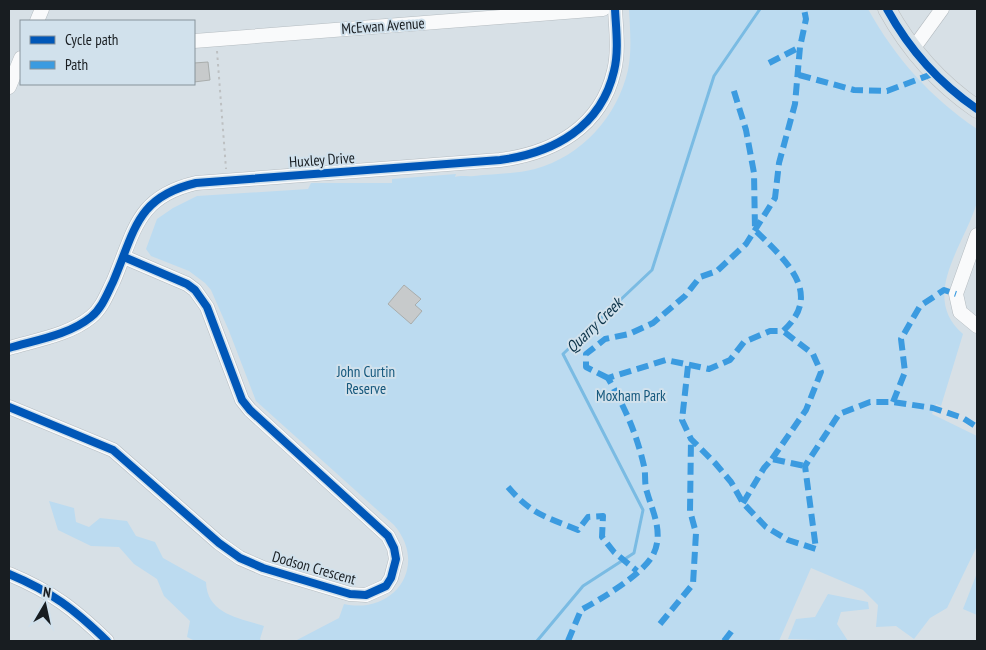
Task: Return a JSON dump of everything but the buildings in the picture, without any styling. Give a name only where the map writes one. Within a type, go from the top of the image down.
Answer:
[{"type":"main road","points":[[887,9],[913,49],[927,66],[977,109]]},
{"type":"street","name":"McEwan Avenue","points":[[195,41],[603,9]]},
{"type":"street","name":"Huxley Drive","points":[[9,348],[70,330],[93,316],[107,296],[140,217],[149,205],[161,195],[175,188],[189,184],[500,160],[544,151],[579,130],[606,94],[614,70],[617,49],[615,9]]},
{"type":"street","points":[[913,49],[942,9]]},
{"type":"street","points":[[9,87],[20,60]]},
{"type":"street","points":[[977,235],[956,294],[960,312],[977,326]]},
{"type":"street","name":"Dodson Crescent","points":[[9,407],[113,450],[219,543],[240,558],[263,568],[350,594],[366,595],[386,586],[391,578],[396,559],[394,548],[388,536],[250,410],[242,400],[207,308],[198,294],[187,284],[124,257]]},
{"type":"street","points":[[9,574],[39,587],[64,602],[107,641]]},
{"type":"path","points":[[216,39],[227,181]]},
{"type":"green space","name":"Moxham Park","points":[[629,9],[868,9],[890,44],[915,76],[944,104],[977,129],[979,176],[977,202],[949,270],[945,287],[945,303],[950,319],[963,334],[941,406],[936,404],[932,414],[977,436],[977,546],[947,608],[930,618],[914,639],[896,626],[876,627],[878,605],[863,590],[811,568],[779,641],[295,641],[339,618],[344,604],[362,605],[378,602],[391,595],[401,584],[407,571],[408,556],[404,541],[394,525],[256,401],[211,290],[189,271],[151,256],[146,249],[157,219],[173,208],[197,196],[308,189],[311,183],[392,183],[392,179],[456,174],[455,177],[504,174],[535,169],[552,163],[568,155],[595,132],[606,119],[623,87],[629,62]]},
{"type":"green space","points":[[49,501],[74,508],[76,522],[89,527],[100,518],[127,521],[136,536],[155,542],[163,558],[206,582],[208,593],[218,608],[235,617],[264,626],[260,639],[262,641],[195,641],[187,637],[190,621],[164,596],[157,579],[134,564],[119,547],[91,546],[58,530]]},
{"type":"green space","points":[[977,573],[977,615],[963,609]]},
{"type":"green space","points":[[828,594],[868,602],[869,609],[841,612],[837,624],[848,641],[788,639],[796,619],[815,617]]},
{"type":"waterway","name":"Quarry Creek","points":[[537,641],[583,586],[634,553],[643,510],[563,354],[652,270],[714,76],[760,9]]},
{"type":"marked path","points":[[608,378],[586,367],[586,354],[605,339],[629,334],[653,323],[685,296],[700,277],[717,271],[746,244],[775,198],[779,163],[795,104],[800,47],[806,19],[804,9]]},
{"type":"marked path","points":[[769,63],[800,47]]},
{"type":"marked path","points":[[799,75],[854,90],[887,91],[935,73]]},
{"type":"marked path","points":[[568,641],[581,610],[620,586],[648,563],[653,555],[658,539],[658,531],[646,489],[645,469],[634,431],[608,378],[666,360],[709,369],[730,360],[744,342],[770,331],[783,331],[795,317],[800,303],[800,290],[796,277],[778,253],[755,230],[754,173],[746,130],[733,88]]},
{"type":"marked path","points":[[893,402],[905,372],[901,339],[920,306],[944,290],[956,294]]},
{"type":"marked path","points":[[772,459],[806,410],[821,372],[813,354],[783,331]]},
{"type":"marked path","points":[[688,366],[682,420],[691,439],[715,463],[731,482],[743,503],[766,527],[788,540],[816,549],[805,466],[839,414],[870,402],[893,402],[933,408],[963,418],[977,427]]},
{"type":"marked path","points":[[660,624],[693,584],[696,533],[690,511],[691,439]]},
{"type":"marked path","points":[[743,503],[764,468],[772,459],[805,466]]},
{"type":"marked path","points":[[508,487],[524,503],[540,514],[578,530],[588,517],[603,516],[602,537],[614,552],[637,571]]},
{"type":"marked path","points":[[724,641],[734,628]]},
{"type":"cycle path","points":[[9,348],[63,333],[91,317],[109,291],[140,219],[149,207],[161,197],[176,189],[196,183],[500,160],[539,151],[556,144],[586,122],[598,108],[608,91],[616,56],[615,9]]},
{"type":"cycle path","points":[[887,9],[905,38],[926,64],[950,88],[977,109]]},
{"type":"cycle path","points":[[9,407],[113,450],[219,543],[240,558],[263,568],[350,594],[366,595],[386,586],[391,578],[396,559],[394,548],[388,536],[250,410],[242,400],[207,307],[195,290],[187,284],[124,257]]},
{"type":"cycle path","points":[[9,574],[62,602],[107,641]]},
{"type":"park label","name":"John Curtin Reserve","points":[[366,380]]}]
